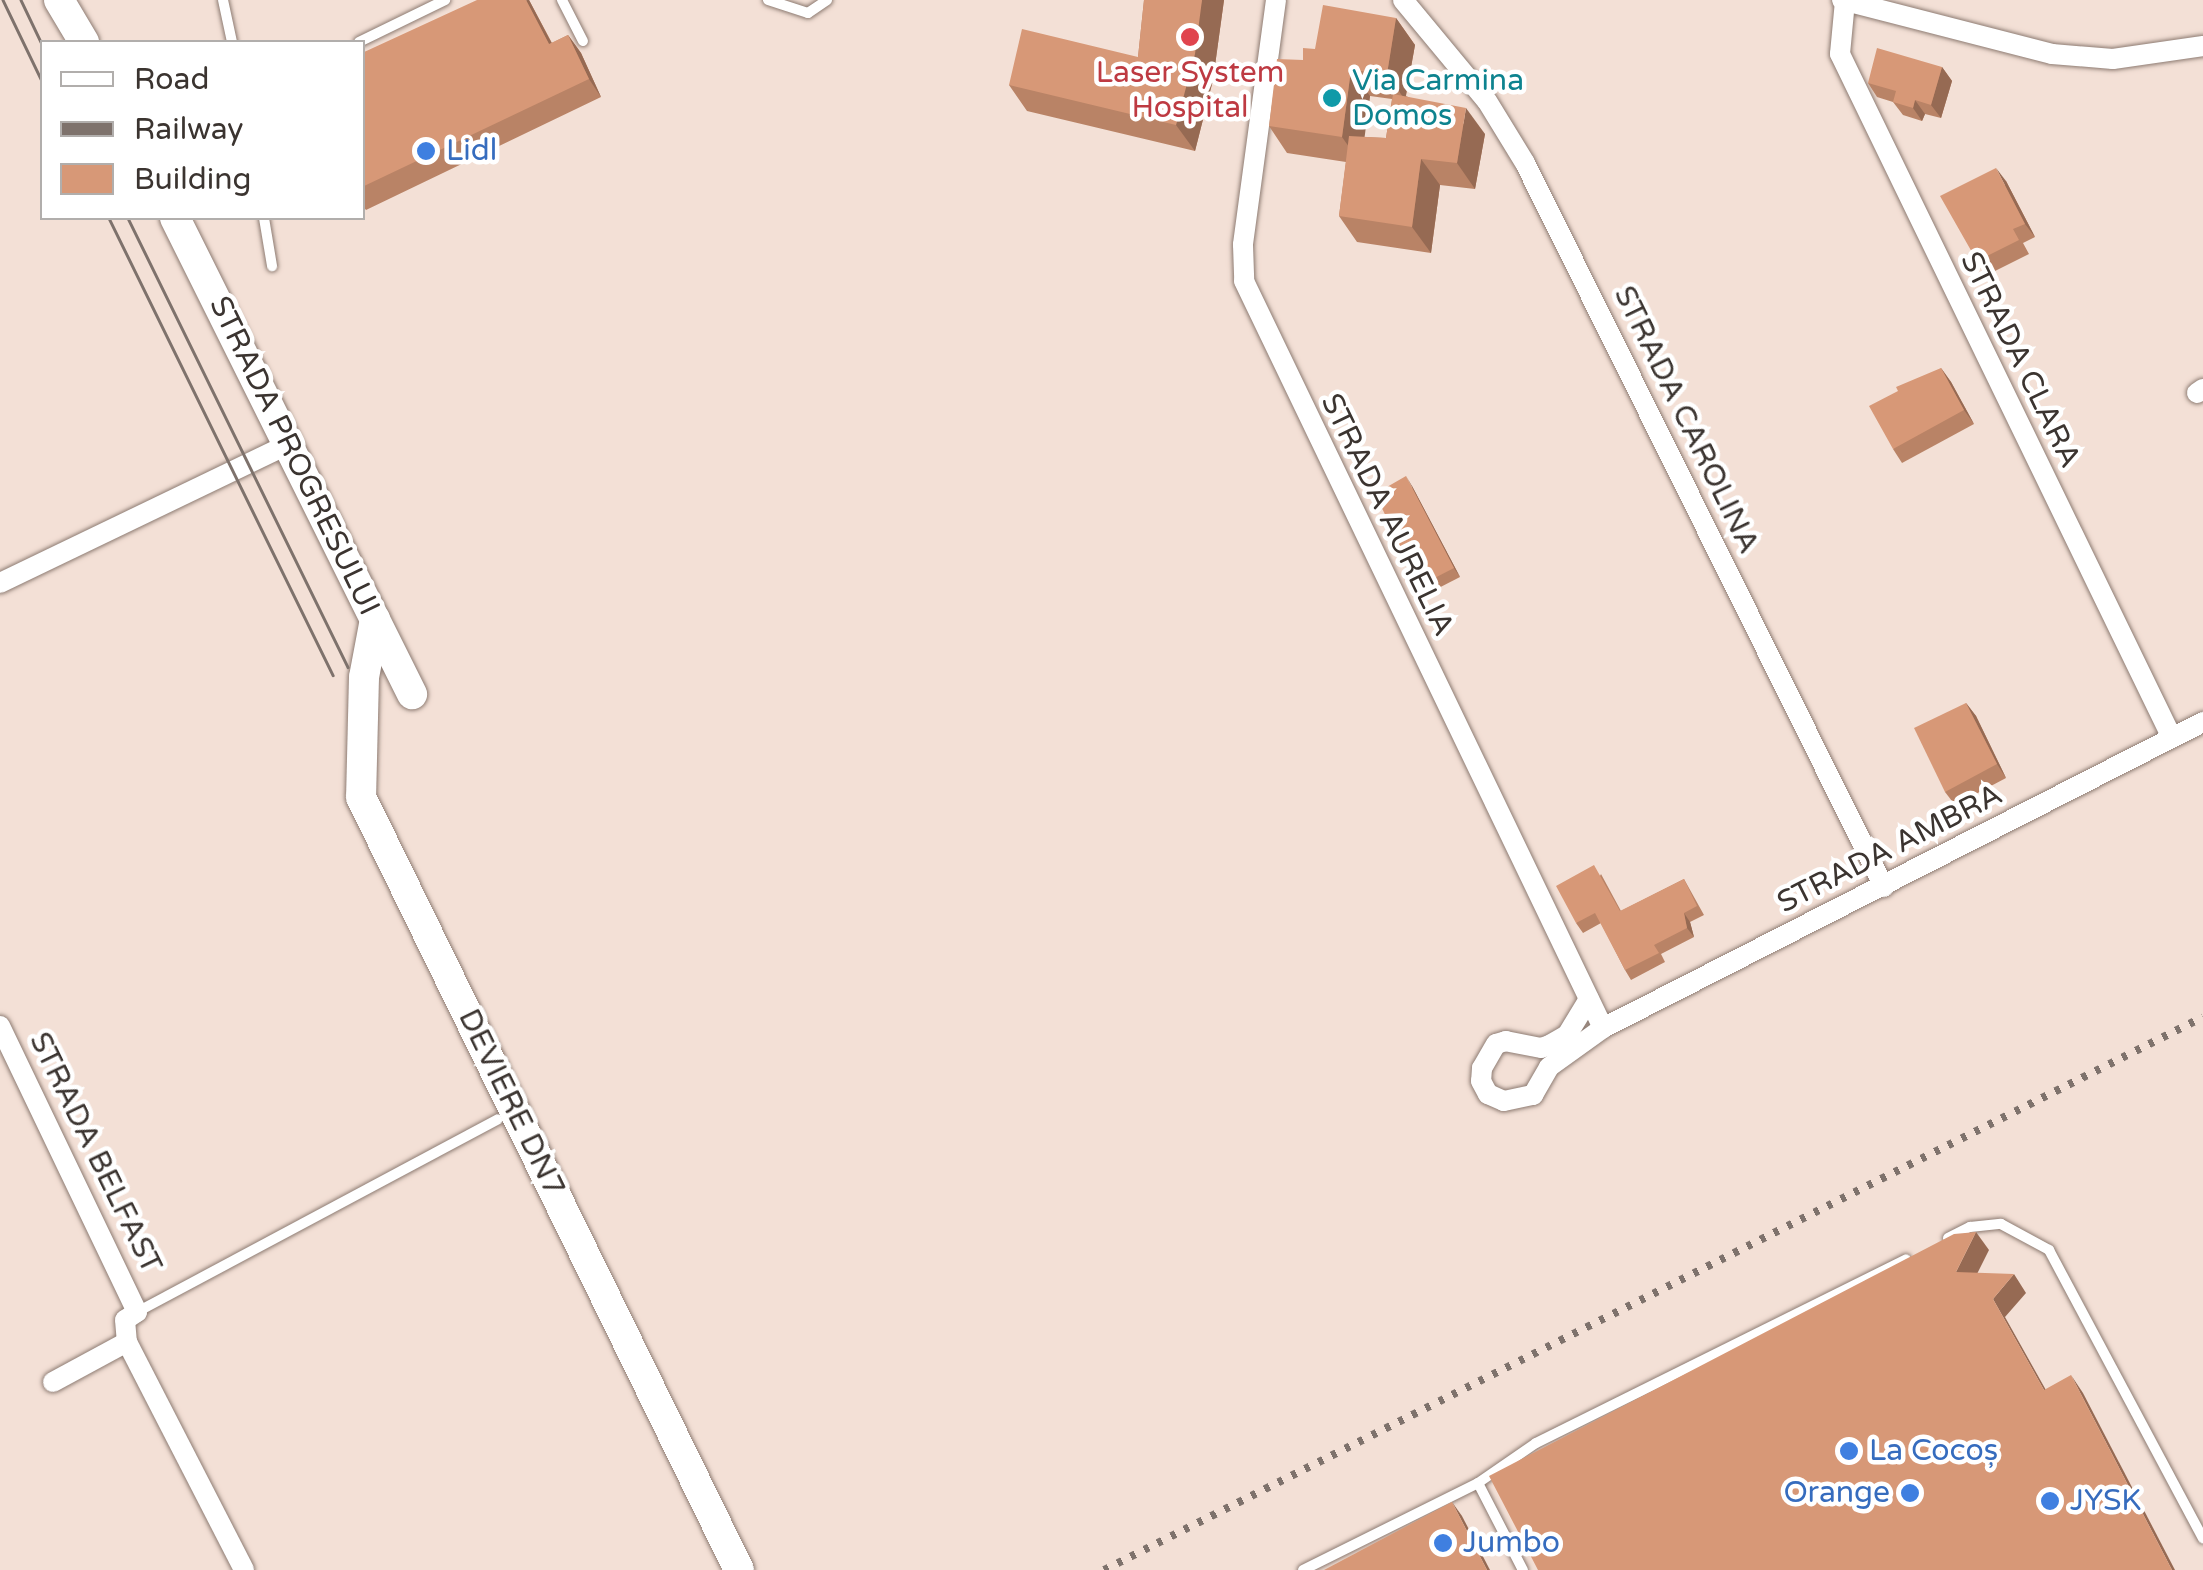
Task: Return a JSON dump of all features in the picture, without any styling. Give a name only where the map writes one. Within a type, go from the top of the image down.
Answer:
[{"type":"main road","points":[[59,0],[83,40]]},
{"type":"main road","points":[[84,0],[94,40]]},
{"type":"main road","name":"STRADA PROGRESULUI","points":[[176,220],[412,694]]},
{"type":"main road","name":"DEVIERE DN7","points":[[374,619],[364,676],[361,797],[739,1570]]},
{"type":"street","name":"STRADA AURELIA","points":[[1276,0],[1243,245],[1244,281],[1604,1028]]},
{"type":"street","name":"STRADA CAROLINA","points":[[1403,0],[1486,101],[1525,162],[1884,887]]},
{"type":"street","points":[[1844,0],[2052,54],[2113,59],[2203,46]]},
{"type":"street","name":"STRADA CLARA","points":[[1844,0],[1840,54],[2172,738]]},
{"type":"street","points":[[0,583],[287,445]]},
{"type":"street","name":"STRADA AMBRA","points":[[1589,999],[1567,1035],[1550,1044],[1540,1048],[1506,1041],[1496,1044],[1486,1056],[1481,1081],[1488,1094],[1504,1102],[1533,1096],[1550,1067],[1604,1028],[2203,722]]},
{"type":"street","name":"STRADA BELFAST","points":[[0,1026],[138,1312],[124,1320],[126,1342]]},
{"type":"street","points":[[54,1382],[126,1342],[244,1570]]},
{"type":"lane","points":[[223,0],[232,40]]},
{"type":"lane","points":[[363,40],[445,0]]},
{"type":"lane","points":[[562,0],[583,41]]},
{"type":"lane","points":[[768,0],[808,13],[827,0]]},
{"type":"lane","points":[[264,220],[272,266]]},
{"type":"lane","points":[[138,1312],[498,1119]]},
{"type":"lane","points":[[1936,1244],[1970,1227],[2001,1224],[2049,1250],[2203,1538]]},
{"type":"lane","points":[[1303,1570],[1478,1483],[1536,1443],[1918,1253]]},
{"type":"lane","points":[[1478,1483],[1524,1570]]},
{"type":"building","name":"Lidl","points":[[477,0],[526,0],[549,44],[568,35],[589,79],[365,186],[365,52]]},
{"type":"building","points":[[1144,0],[1202,0],[1195,54],[1176,125],[1009,85],[1022,29],[1138,57]]},
{"type":"building","points":[[1323,5],[1396,18],[1387,74],[1351,70],[1342,137],[1269,126],[1277,59],[1303,60],[1303,48],[1315,49]]},
{"type":"building","points":[[1877,48],[1942,67],[1931,105],[1915,100],[1913,108],[1893,102],[1896,91],[1868,83]]},
{"type":"building","points":[[1393,94],[1466,108],[1457,163],[1421,159],[1412,227],[1339,216],[1349,136],[1386,138]]},
{"type":"building","points":[[1996,168],[2025,224],[2013,229],[2019,240],[1977,261],[1940,196]]},
{"type":"building","points":[[1941,368],[1964,410],[1893,449],[1869,406],[1898,391],[1896,387]]},
{"type":"building","points":[[1406,476],[1454,568],[1419,586],[1380,504],[1385,501],[1380,491]]},
{"type":"building","points":[[1966,703],[1997,764],[1945,792],[1914,728]]},
{"type":"building","points":[[1594,865],[1620,911],[1684,879],[1697,906],[1684,913],[1687,928],[1654,945],[1659,953],[1625,970],[1595,913],[1576,923],[1556,886]]},
{"type":"building","name":"La Cocoș","points":[[1976,1232],[1956,1272],[2014,1274],[1993,1299],[2044,1390],[2071,1375],[2172,1570],[1538,1570],[1489,1476],[1954,1234]]},
{"type":"building","name":"Jumbo","points":[[1452,1502],[1487,1570],[1324,1570]]},
{"type":"tram line","points":[[3,0],[40,77]]},
{"type":"tram line","points":[[21,0],[40,40]]},
{"type":"tram line","points":[[110,220],[333,675]]},
{"type":"tram line","points":[[129,220],[348,667]]},
{"type":"railway","points":[[1104,1570],[2203,1017]]},
{"type":"place","name":"Laser System Hospital","points":[[1190,37]]},
{"type":"place","name":"Via Carmina Domos","points":[[1332,98]]},
{"type":"place","name":"Lidl","points":[[426,151]]},
{"type":"place","name":"La Cocoș","points":[[1849,1451]]},
{"type":"place","name":"Orange","points":[[1910,1493]]},
{"type":"place","name":"JYSK","points":[[2050,1501]]},
{"type":"place","name":"Jumbo","points":[[1443,1543]]}]
